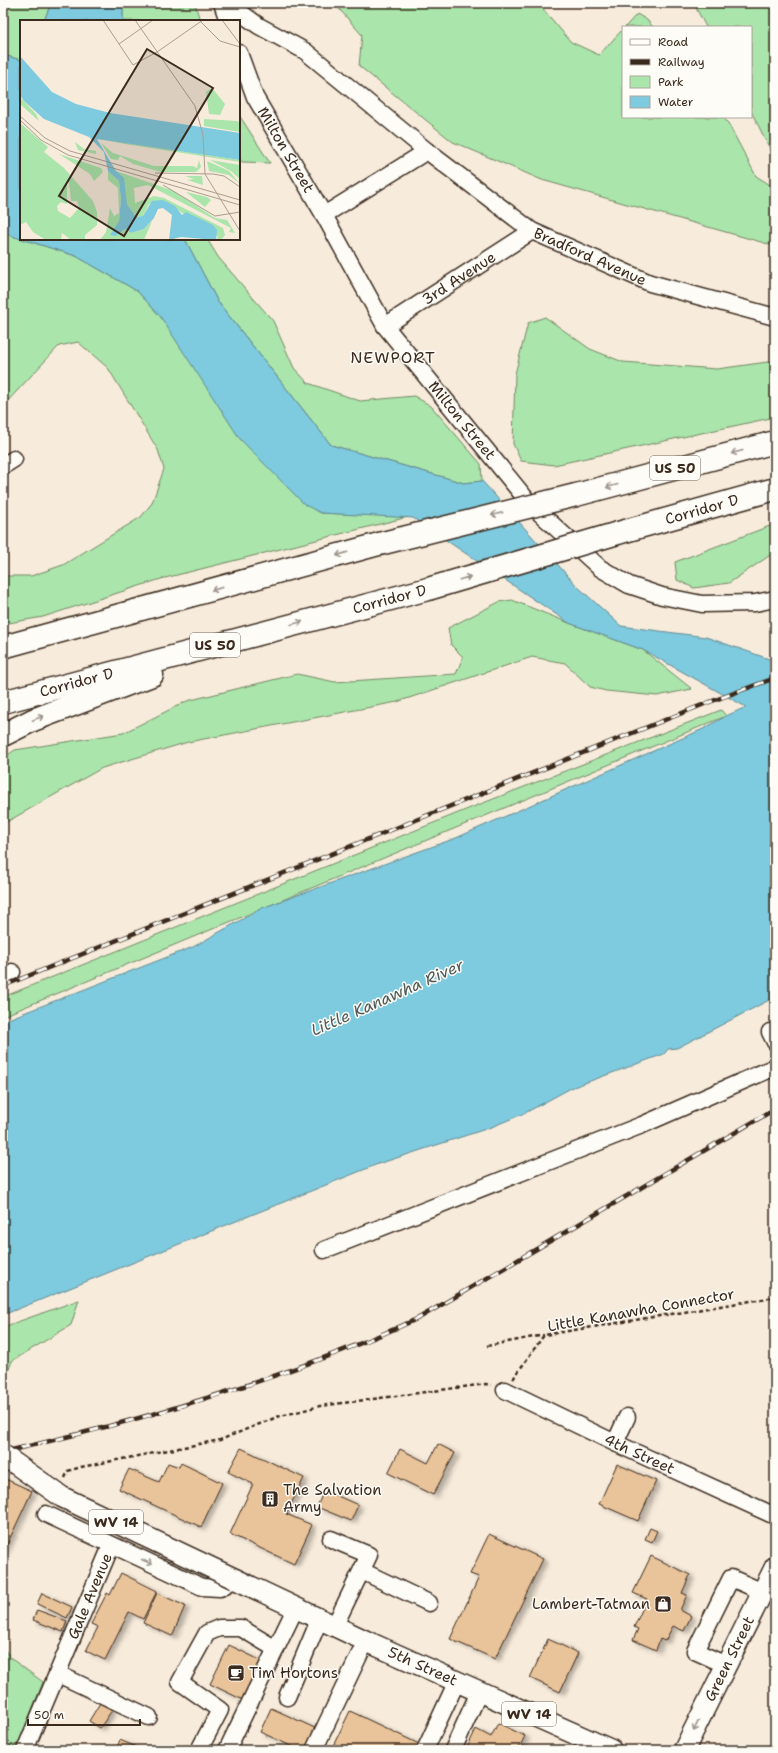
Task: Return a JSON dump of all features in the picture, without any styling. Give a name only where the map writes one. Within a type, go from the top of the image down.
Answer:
[{"type":"highway","name":"US 50","points":[[3,646],[115,617],[379,544],[576,495],[775,442]]},
{"type":"highway","name":"Corridor D","points":[[3,702],[428,589],[775,488]]},
{"type":"highway","points":[[3,634],[115,617]]},
{"type":"highway","points":[[3,735],[33,720],[270,630]]},
{"type":"main road","name":"WV 14","points":[[3,1455],[62,1497],[236,1579]]},
{"type":"main road","name":"Green Street","points":[[684,1750],[775,1567]]},
{"type":"main road","name":"5th Street","points":[[236,1579],[366,1641],[612,1750]]},
{"type":"street","points":[[222,3],[228,20]]},
{"type":"street","name":"Bradford Avenue","points":[[226,3],[259,26],[305,51],[427,151],[532,231],[650,282],[775,317]]},
{"type":"street","name":"Milton Street","points":[[240,56],[255,97],[324,215],[385,326],[531,506],[600,568],[629,585],[655,594],[702,604],[756,603],[775,599]]},
{"type":"street","points":[[324,215],[427,151]]},
{"type":"street","name":"3rd Avenue","points":[[385,326],[532,231]]},
{"type":"street","points":[[324,1250],[642,1125],[775,1067]]},
{"type":"street","name":"4th Street","points":[[505,1390],[615,1444],[775,1516]]},
{"type":"street","points":[[615,1444],[627,1417]]},
{"type":"street","points":[[46,1514],[111,1546]]},
{"type":"street","points":[[287,1696],[327,1622],[362,1571],[369,1555],[332,1539]]},
{"type":"street","name":"Gale Avenue","points":[[25,1750],[111,1546],[202,1587],[220,1588],[236,1579]]},
{"type":"street","points":[[362,1571],[429,1603]]},
{"type":"street","points":[[726,1665],[696,1651],[731,1578],[763,1592]]},
{"type":"street","points":[[228,1750],[296,1607]]},
{"type":"street","points":[[199,1750],[220,1710],[180,1682],[207,1633],[219,1628],[241,1628],[276,1649]]},
{"type":"street","points":[[314,1750],[366,1641]]},
{"type":"street","points":[[58,1674],[149,1717]]},
{"type":"street","points":[[425,1750],[457,1681]]},
{"type":"street","points":[[453,1750],[480,1692]]},
{"type":"path","name":"Little Kanawha Connector","points":[[505,1390],[544,1335],[775,1297]]},
{"type":"path","points":[[487,1346],[544,1335]]},
{"type":"path","points":[[62,1483],[68,1471],[220,1440],[277,1417],[320,1406],[486,1384],[505,1390]]},
{"type":"green space","points":[[3,3],[51,3],[44,20],[20,20],[20,60],[3,55]]},
{"type":"green space","points":[[123,3],[195,3],[200,20],[123,20]]},
{"type":"green space","points":[[334,3],[538,3],[571,42],[599,55],[622,30],[622,118],[724,118],[728,123],[756,176],[775,188],[775,246],[542,180],[453,142],[359,66],[362,35]]},
{"type":"green space","points":[[691,3],[775,3],[775,159],[752,113],[752,26],[705,26],[695,6]]},
{"type":"green space","points":[[637,14],[647,20],[652,26],[626,26]]},
{"type":"green space","points":[[240,117],[270,163],[242,162],[240,159]]},
{"type":"green space","points":[[3,233],[20,238],[20,240],[25,240],[76,256],[137,291],[160,316],[321,513],[408,517],[161,579],[43,617],[3,624],[3,576],[31,576],[63,565],[141,517],[152,503],[164,469],[158,450],[108,368],[78,342],[59,346],[3,406]]},
{"type":"green space","points":[[186,240],[208,240],[218,257],[273,321],[294,368],[308,383],[360,401],[414,396],[431,406],[481,464],[482,481],[464,483],[331,445],[218,302]]},
{"type":"green space","points":[[545,317],[590,349],[623,362],[717,369],[775,361],[775,417],[554,465],[521,461],[513,444],[515,374],[528,323]]},
{"type":"green space","points":[[775,524],[775,552],[729,583],[694,588],[677,580],[675,562]]},
{"type":"green space","points":[[512,600],[643,650],[692,689],[657,696],[606,691],[590,687],[565,663],[532,657],[397,702],[188,742],[102,768],[3,824],[3,758],[15,750],[123,733],[187,701],[297,674],[335,682],[456,674],[463,657],[451,645],[448,628],[499,602]]},
{"type":"green space","points":[[721,710],[726,716],[3,1016],[3,997],[478,805]]},
{"type":"green space","points":[[79,1300],[71,1325],[12,1361],[3,1385],[3,1327]]},
{"type":"green space","points":[[3,1648],[13,1660],[43,1682],[17,1747],[10,1750],[3,1749]]},
{"type":"water","points":[[51,3],[123,3],[123,20],[44,20]]},
{"type":"water","points":[[3,55],[20,60],[20,239],[3,233]]},
{"type":"water","name":"Little Kanawha River","points":[[25,240],[186,240],[218,302],[331,445],[464,483],[482,481],[577,586],[621,626],[706,637],[775,661],[775,997],[677,1048],[668,1049],[664,1054],[571,1088],[525,1113],[489,1128],[378,1164],[3,1315],[3,1021],[193,947],[262,908],[456,838],[703,729],[746,707],[643,650],[569,623],[413,518],[321,513],[305,505],[240,439],[160,316],[137,291],[76,256]]},
{"type":"building","points":[[438,1444],[455,1453],[433,1495],[388,1473],[400,1449],[428,1463]]},
{"type":"building","name":"The Salvation Army","points":[[241,1448],[304,1478],[286,1514],[312,1525],[294,1564],[230,1534],[253,1484],[228,1472]]},
{"type":"building","points":[[168,1463],[179,1467],[181,1463],[222,1483],[201,1527],[119,1489],[129,1469],[159,1482]]},
{"type":"building","points":[[617,1464],[656,1481],[638,1521],[599,1504]]},
{"type":"building","points":[[3,1478],[32,1491],[3,1553]]},
{"type":"building","points":[[324,1490],[358,1505],[351,1521],[317,1507]]},
{"type":"building","points":[[650,1528],[657,1531],[652,1542],[645,1539]]},
{"type":"building","points":[[489,1534],[543,1559],[495,1659],[450,1639],[479,1577],[470,1574]]},
{"type":"building","name":"Lambert-Tatman","points":[[651,1556],[690,1575],[682,1593],[687,1595],[680,1610],[691,1616],[684,1631],[673,1626],[665,1641],[660,1639],[656,1650],[633,1640],[638,1629],[634,1627],[647,1599],[633,1593]]},
{"type":"building","points":[[121,1573],[157,1591],[143,1619],[129,1612],[105,1660],[86,1651],[98,1627],[91,1624],[107,1593],[110,1595]]},
{"type":"building","points":[[42,1593],[72,1607],[67,1618],[37,1604]]},
{"type":"building","points":[[157,1593],[185,1606],[172,1636],[143,1623]]},
{"type":"building","points":[[37,1610],[67,1621],[63,1632],[33,1620]]},
{"type":"building","points":[[548,1639],[578,1653],[560,1692],[530,1678]]},
{"type":"building","name":"Tim Hortons","points":[[229,1645],[262,1661],[243,1700],[210,1684]]},
{"type":"building","points":[[100,1703],[112,1710],[100,1728],[89,1721]]},
{"type":"building","points":[[271,1708],[317,1729],[308,1750],[300,1750],[260,1732]]},
{"type":"building","points":[[350,1711],[419,1744],[416,1750],[331,1750]]},
{"type":"building","points":[[498,1723],[525,1736],[519,1748],[523,1750],[466,1750],[476,1729],[491,1737]]},
{"type":"building","points":[[120,1740],[136,1747],[135,1750],[116,1750]]},
{"type":"railway","points":[[3,986],[707,703],[775,678]]},
{"type":"railway","points":[[3,1452],[56,1440],[162,1412],[214,1396],[318,1360],[419,1318],[775,1109]]},
{"type":"place","name":"The Salvation Army","points":[[270,1499]]},
{"type":"place","name":"Lambert-Tatman","points":[[663,1604]]},
{"type":"place","name":"Tim Hortons","points":[[236,1673]]},
{"type":"district","name":"NEWPORT","points":[[393,357]]}]
